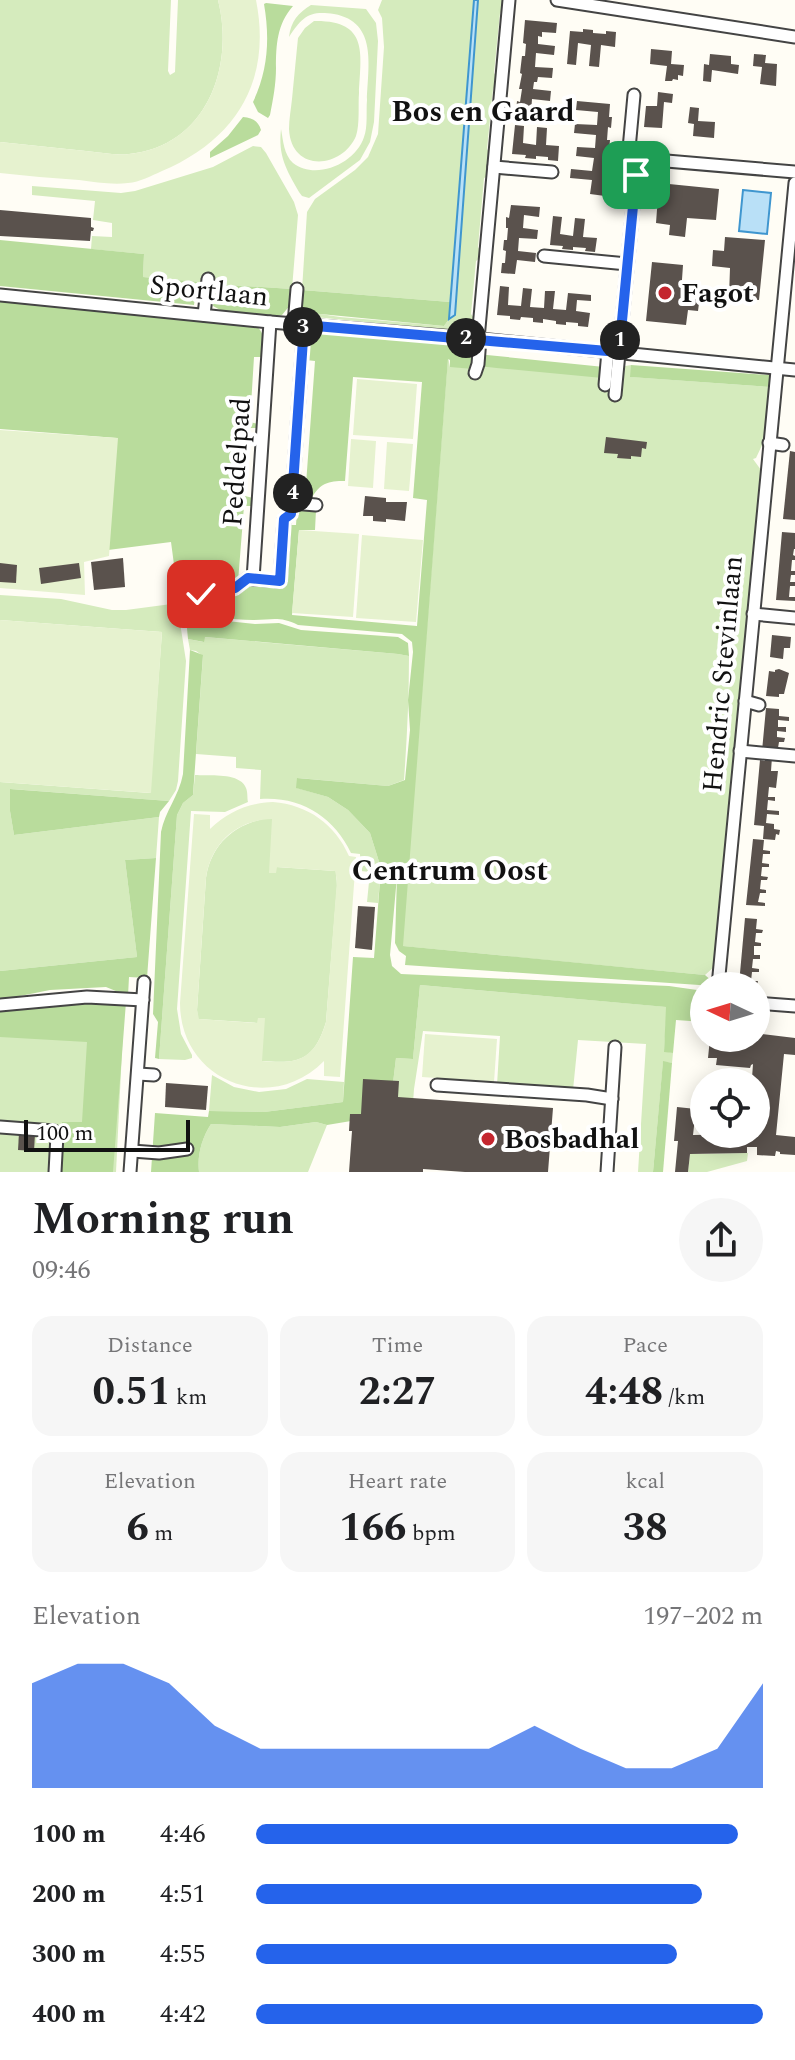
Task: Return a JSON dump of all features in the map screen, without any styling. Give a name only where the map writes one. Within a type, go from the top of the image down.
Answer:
[{"type":"street","points":[[475,373],[478,364],[472,340],[494,167],[509,0]]},
{"type":"street","points":[[557,0],[599,6],[681,25],[795,37]]},
{"type":"street","points":[[597,19],[599,6]]},
{"type":"street","points":[[634,95],[629,149],[640,161]]},
{"type":"street","points":[[605,385],[629,308],[627,264],[637,164],[643,159],[795,172]]},
{"type":"street","points":[[494,167],[552,172]]},
{"type":"street","name":"Hendric Stevinlaan","points":[[719,972],[740,751],[753,702],[753,614],[777,367],[787,329],[795,183]]},
{"type":"street","points":[[544,256],[627,264]]},
{"type":"street","points":[[204,315],[208,279]]},
{"type":"street","points":[[179,599],[235,588],[248,578],[280,581],[284,519],[291,514],[292,503],[299,324],[297,289]]},
{"type":"street","name":"Sportlaan","points":[[0,295],[795,370]]},
{"type":"street","name":"Peddelpad","points":[[253,579],[270,322]]},
{"type":"street","points":[[614,351],[615,395]]},
{"type":"street","points":[[769,443],[783,445]]},
{"type":"street","points":[[292,503],[316,505]]},
{"type":"street","points":[[753,614],[795,618]]},
{"type":"street","points":[[740,751],[795,756]]},
{"type":"street","points":[[130,1172],[144,982]]},
{"type":"street","points":[[0,1005],[87,997],[143,1000]]},
{"type":"street","points":[[770,1004],[795,1006]]},
{"type":"street","points":[[607,1172],[615,1047]]},
{"type":"street","points":[[138,1074],[154,1075]]},
{"type":"street","points":[[437,1085],[612,1099]]},
{"type":"street","points":[[0,1127],[54,1131],[57,1135],[55,1172]]},
{"type":"street","points":[[132,1151],[159,1153],[187,1149]]},
{"type":"green space","points":[[0,0],[171,0],[170,75],[175,72],[178,0],[218,0],[222,52],[218,76],[209,100],[195,120],[178,136],[156,148],[129,154],[0,142]]},
{"type":"green space","points":[[218,0],[256,0],[260,29],[259,56],[243,104],[211,142],[188,158],[150,177],[122,184],[0,173],[0,142],[124,154],[156,148],[178,136],[195,120],[209,100],[218,76],[222,26]]},
{"type":"green space","points":[[382,0],[474,0],[450,302],[302,290],[307,212],[315,199],[368,157],[378,134],[384,47],[382,18],[378,10]]},
{"type":"green space","points":[[478,0],[505,0],[505,9],[500,13],[494,73],[498,78],[493,89],[487,149],[491,154],[489,176],[484,178],[478,247],[481,257],[476,261],[471,314],[475,319],[473,326],[464,332],[305,316],[301,311],[444,326],[454,316]]},
{"type":"green space","points":[[266,3],[293,6],[278,35],[275,86],[268,118],[258,112],[253,102],[262,78],[266,54]]},
{"type":"green space","points":[[311,5],[366,9],[376,23],[378,41],[374,122],[370,142],[360,160],[309,198],[302,196],[287,169],[282,155],[281,129],[288,156],[302,168],[323,170],[353,155],[366,129],[369,60],[364,36],[358,26],[334,14],[307,16],[289,37],[296,18]]},
{"type":"green space","points":[[314,21],[345,26],[353,33],[358,42],[361,65],[356,136],[340,155],[318,161],[298,153],[289,129],[298,38]]},
{"type":"green space","points":[[243,117],[257,122],[261,130],[258,135],[210,158],[210,152]]},
{"type":"green space","points":[[253,146],[261,147],[266,153],[294,202],[298,215],[292,289],[143,277],[144,254],[91,249],[92,236],[112,237],[112,223],[93,220],[95,201],[32,195],[32,186],[121,193],[135,191],[213,167]]},
{"type":"green space","points":[[0,240],[144,254],[143,277],[197,282],[194,305],[0,286]]},
{"type":"green space","points":[[213,284],[292,289],[291,304],[282,315],[275,316],[224,312],[213,306]]},
{"type":"green space","points":[[302,290],[450,302],[449,319],[444,326],[310,313],[301,311]]},
{"type":"green space","points":[[0,298],[254,324],[258,328],[263,335],[263,347],[262,357],[254,357],[250,422],[258,424],[258,428],[249,428],[245,496],[253,498],[253,506],[244,506],[238,582],[175,597],[171,542],[108,550],[117,438],[0,429]]},
{"type":"green space","points":[[314,332],[477,344],[477,354],[614,368],[613,379],[475,366],[473,369],[450,367],[448,359],[403,946],[690,974],[690,984],[405,965],[406,956],[395,943],[397,876],[390,955],[392,966],[401,974],[690,989],[690,1021],[676,1020],[673,1053],[664,1052],[666,1007],[420,985],[413,1059],[396,1058],[387,1133],[357,1120],[280,1127],[211,1124],[201,1147],[199,1172],[151,1172],[155,1113],[208,1117],[209,1111],[264,1112],[343,1102],[353,957],[374,958],[381,868],[370,833],[348,810],[328,797],[296,788],[297,778],[388,786],[405,780],[410,730],[408,700],[412,642],[402,634],[298,625],[281,619],[228,619],[187,612],[185,609],[187,603],[243,590],[249,585],[284,587],[288,525],[296,525],[297,510],[316,510],[315,530],[299,530],[292,615],[417,626],[427,500],[413,498],[422,382],[353,377],[345,481],[325,484],[311,499],[305,498],[315,361],[306,360],[309,337]]},
{"type":"green space","points":[[448,357],[450,367],[614,368],[631,365],[631,377],[770,387],[765,439],[753,459],[761,470],[714,967],[708,972],[690,974],[402,946]]},
{"type":"green space","points":[[631,365],[769,375],[770,387],[630,377]]},
{"type":"green space","points":[[357,379],[417,384],[413,439],[353,435]]},
{"type":"green space","points":[[0,430],[118,438],[109,556],[84,562],[85,595],[0,588]]},
{"type":"green space","points":[[351,439],[376,441],[373,488],[348,486]]},
{"type":"green space","points":[[387,442],[413,444],[409,491],[384,489]]},
{"type":"green space","points":[[299,530],[359,534],[353,617],[292,613]]},
{"type":"green space","points":[[362,535],[423,540],[416,622],[356,618]]},
{"type":"green space","points":[[0,595],[61,599],[112,610],[181,604],[186,661],[178,781],[169,801],[11,789],[10,811],[14,835],[159,817],[156,858],[125,860],[137,957],[0,971],[0,782],[150,793],[162,632],[0,620]]},
{"type":"green space","points":[[186,618],[255,624],[279,623],[301,630],[398,637],[408,643],[409,656],[205,637],[204,642],[188,639]]},
{"type":"green space","points":[[0,620],[162,632],[151,793],[0,782]]},
{"type":"green space","points":[[204,637],[409,656],[404,780],[388,786],[298,778],[297,788],[328,797],[348,810],[370,833],[381,868],[378,903],[367,902],[370,872],[361,871],[360,854],[351,853],[326,819],[289,801],[260,799],[261,770],[236,768],[236,757],[196,754],[203,656],[190,650],[188,639],[203,642]]},
{"type":"green space","points":[[190,650],[203,655],[193,795],[183,803],[177,815],[159,1059],[155,1058],[158,1022],[153,1014],[161,832],[183,774]]},
{"type":"green space","points":[[195,775],[237,779],[246,788],[248,802],[225,812],[191,811],[177,1009],[181,1034],[192,1058],[159,1059],[177,815],[183,803],[193,795]]},
{"type":"green space","points":[[10,789],[169,801],[159,817],[14,835]]},
{"type":"green space","points":[[273,802],[298,807],[319,818],[336,834],[349,856],[356,857],[340,1077],[324,1076],[324,1061],[302,1077],[279,1086],[255,1087],[232,1082],[211,1070],[195,1053],[184,1030],[180,1003],[194,814],[210,815],[210,829],[239,810]],"holes":[[[272,819],[269,873],[276,873],[277,867],[335,871],[337,880],[326,1022],[310,1052],[286,1062],[262,1061],[265,1018],[258,1018],[257,1023],[199,1019],[197,1010],[206,878],[214,854],[237,829],[259,820]]]},
{"type":"green space","points":[[263,819],[273,819],[276,867],[336,871],[326,1022],[310,1052],[286,1062],[262,1061],[258,1023],[198,1019],[197,1010],[209,867],[225,839],[242,827]]},
{"type":"green space","points":[[156,858],[147,978],[129,977],[128,996],[106,987],[50,990],[0,1000],[0,971],[137,957],[125,860]]},
{"type":"green space","points":[[420,985],[667,1007],[664,1051],[673,1053],[672,1063],[663,1062],[653,1172],[638,1172],[646,1044],[578,1040],[573,1090],[497,1085],[500,1036],[423,1031],[410,1145],[387,1133],[396,1058],[413,1059]]},
{"type":"green space","points":[[60,1000],[126,1002],[113,1172],[59,1172],[62,1122],[82,1122],[87,1042],[0,1037],[0,1008]]},
{"type":"green space","points":[[0,1025],[123,1031],[116,1172],[0,1172]]},
{"type":"green space","points":[[425,1034],[497,1039],[494,1082],[422,1077]]},
{"type":"green space","points":[[663,1061],[672,1063],[663,1172],[653,1172]]},
{"type":"green space","points":[[212,1075],[234,1087],[259,1092],[286,1089],[307,1079],[344,1082],[343,1102],[264,1112],[209,1111]]},
{"type":"green space","points":[[316,1122],[327,1125],[308,1172],[199,1172],[201,1147],[211,1124],[280,1127]]},
{"type":"green space","points":[[748,1153],[747,1161],[707,1172],[688,1172],[690,1154]]},
{"type":"water","points":[[474,0],[478,0],[455,315],[449,319]]},
{"type":"water","points":[[743,190],[771,193],[767,234],[739,231]]},
{"type":"building","points":[[525,20],[557,23],[556,33],[542,32],[542,37],[538,36],[538,44],[555,46],[554,55],[536,53],[535,67],[553,68],[552,78],[538,77],[533,89],[551,91],[550,101],[532,99],[531,113],[516,112],[522,89],[519,89],[522,56],[525,56]]},
{"type":"building","points":[[583,29],[593,30],[593,33],[616,32],[615,47],[601,45],[599,67],[589,66],[591,45],[578,43],[576,65],[567,64],[570,31],[583,32]]},
{"type":"building","points":[[651,49],[672,51],[671,64],[684,65],[683,76],[678,75],[678,80],[665,81],[667,66],[650,64]]},
{"type":"building","points":[[710,54],[731,56],[731,64],[739,65],[738,74],[712,70],[711,82],[703,81],[704,64],[709,65]]},
{"type":"building","points":[[754,54],[766,55],[765,63],[777,64],[776,86],[760,84],[762,67],[753,66]]},
{"type":"building","points":[[658,92],[673,94],[672,103],[664,102],[662,128],[644,127],[646,106],[657,106]]},
{"type":"building","points":[[577,101],[610,104],[609,117],[612,117],[611,128],[608,127],[607,140],[610,140],[609,150],[606,150],[605,196],[590,194],[592,180],[570,178],[571,169],[592,171],[594,158],[576,156],[577,147],[595,148],[596,135],[574,133],[575,124],[597,125],[598,112],[576,110]]},
{"type":"building","points":[[690,107],[699,108],[698,121],[715,122],[714,138],[693,136],[694,124],[688,123]]},
{"type":"building","points":[[515,125],[524,126],[523,143],[536,145],[537,127],[547,128],[546,145],[559,146],[558,161],[548,160],[548,157],[536,156],[536,159],[512,154]]},
{"type":"building","points":[[659,183],[719,189],[716,220],[687,218],[685,237],[669,235],[670,225],[656,223]]},
{"type":"building","points":[[511,205],[540,207],[539,217],[524,215],[523,228],[538,230],[537,239],[519,238],[518,251],[536,253],[535,262],[517,260],[515,274],[501,273],[502,263],[505,263],[506,217],[509,218]]},
{"type":"building","points":[[0,210],[91,218],[91,227],[94,228],[90,241],[0,236]]},
{"type":"building","points":[[553,216],[562,217],[560,234],[573,236],[575,218],[585,219],[583,237],[597,238],[595,252],[585,251],[586,248],[573,247],[573,250],[550,245]]},
{"type":"building","points":[[725,237],[765,240],[759,300],[729,297],[730,268],[712,266],[713,250],[724,251]]},
{"type":"building","name":"Fagot","points":[[652,262],[683,265],[681,294],[700,295],[698,311],[688,310],[686,325],[646,321]]},
{"type":"building","points":[[500,286],[509,287],[508,305],[521,306],[523,288],[532,289],[530,307],[544,308],[545,291],[555,291],[553,309],[566,310],[568,293],[591,295],[591,301],[577,300],[576,311],[590,313],[588,327],[578,326],[578,323],[556,324],[556,321],[543,319],[543,323],[533,322],[533,318],[521,317],[520,320],[497,315]]},
{"type":"building","points":[[606,437],[647,442],[646,449],[642,448],[641,457],[617,458],[618,454],[604,453]]},
{"type":"building","points":[[790,451],[795,452],[795,520],[783,519]]},
{"type":"building","points":[[365,496],[386,498],[386,502],[407,502],[405,521],[373,521],[373,516],[363,516]]},
{"type":"building","points":[[782,532],[795,533],[795,560],[792,560],[791,571],[795,571],[795,575],[791,575],[790,582],[795,582],[795,586],[790,586],[789,597],[795,597],[795,601],[776,600]]},
{"type":"building","points":[[123,558],[125,587],[94,590],[91,562]]},
{"type":"building","points":[[0,563],[17,565],[16,583],[0,582]]},
{"type":"building","points":[[79,563],[81,578],[41,584],[39,568]]},
{"type":"building","points":[[772,635],[791,637],[790,648],[784,648],[783,659],[770,657]]},
{"type":"building","points":[[779,669],[789,673],[784,694],[779,694],[779,697],[766,696],[769,671]]},
{"type":"building","points":[[766,708],[779,709],[779,716],[789,717],[789,721],[778,720],[778,727],[786,727],[786,732],[777,731],[777,737],[785,738],[784,742],[779,742],[778,748],[791,749],[791,753],[762,751]]},
{"type":"building","points":[[765,756],[772,757],[771,771],[778,771],[776,788],[769,787],[768,797],[775,797],[775,801],[768,800],[767,810],[779,811],[779,815],[767,814],[766,823],[774,824],[774,829],[780,830],[775,840],[763,839],[764,826],[754,825],[760,760],[765,761]]},
{"type":"building","points":[[753,839],[764,840],[763,850],[770,851],[770,854],[763,854],[762,863],[769,864],[769,867],[762,867],[761,876],[768,877],[761,880],[760,889],[766,890],[766,893],[760,893],[758,902],[765,903],[765,906],[746,905]]},
{"type":"building","points":[[358,906],[375,907],[372,950],[355,948]]},
{"type":"building","points":[[745,918],[757,919],[756,929],[763,930],[756,933],[755,942],[761,943],[761,946],[754,946],[754,955],[760,955],[760,959],[753,959],[752,968],[759,969],[759,972],[740,972]]},
{"type":"building","points":[[770,1035],[795,1038],[795,1055],[784,1054],[776,1135],[795,1137],[795,1155],[776,1151],[775,1156],[757,1155],[757,1148],[770,1148],[770,1068],[753,1068],[753,1064],[750,1068],[716,1065],[717,1058],[708,1058],[709,1052],[770,1052]]},
{"type":"building","points":[[363,1079],[399,1081],[398,1097],[553,1108],[548,1172],[423,1169],[423,1172],[349,1172],[350,1114],[361,1114]]},
{"type":"building","points":[[166,1083],[208,1086],[206,1110],[165,1107]]},
{"type":"building","points":[[677,1107],[690,1108],[690,1148],[747,1148],[747,1153],[690,1154],[688,1172],[675,1172]]},
{"type":"building","points":[[19,1133],[35,1134],[34,1151],[18,1150]]},
{"type":"place","name":"Fagot","points":[[665,293]]},
{"type":"place","name":"Bosbadhal","points":[[488,1139]]},
{"type":"district","name":"Bos en Gaard","points":[[483,112]]},
{"type":"district","name":"Centrum Oost","points":[[450,871]]},
{"type":"route","points":[[201,594],[235,588],[248,578],[280,581],[284,519],[291,514],[304,325],[619,352],[636,175]]}]
